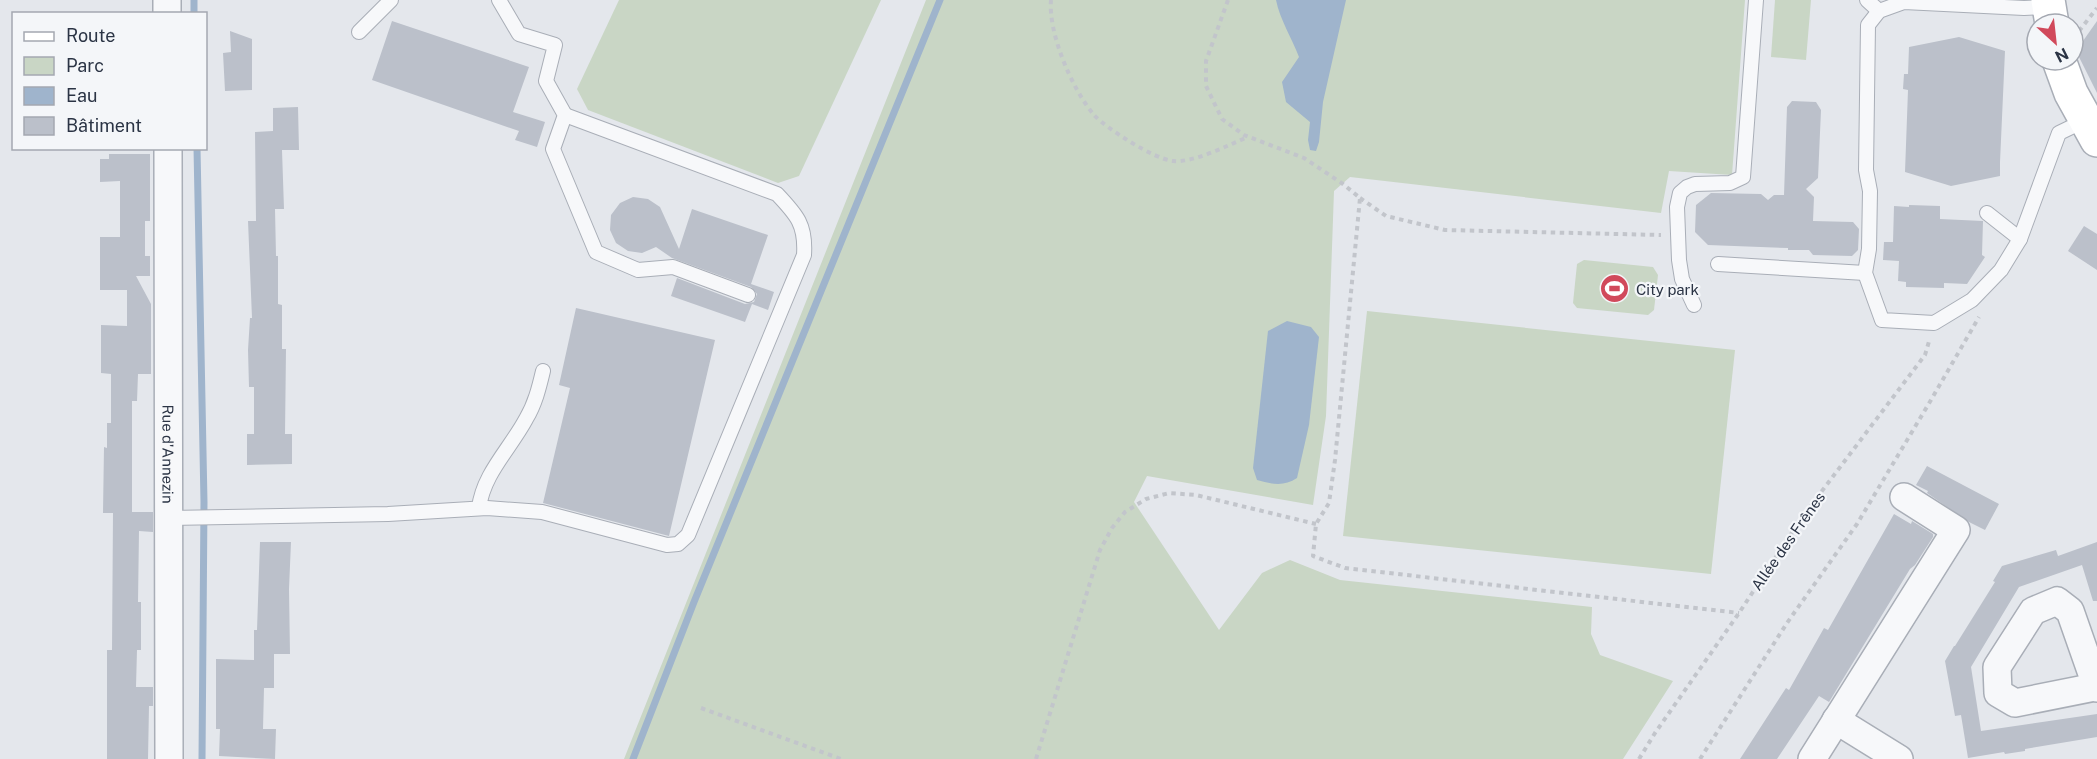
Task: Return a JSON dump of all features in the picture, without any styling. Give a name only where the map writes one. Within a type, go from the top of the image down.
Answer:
[{"type":"street","points":[[2062,72],[2091,130]]},
{"type":"street","name":"Rue d'Annezin","points":[[168,150],[179,518],[169,759]]},
{"type":"street","points":[[1812,759],[1956,530],[1904,497]]},
{"type":"street","points":[[1836,720],[1899,759]]},
{"type":"lane","points":[[359,33],[391,0]]},
{"type":"lane","points":[[179,518],[388,514],[479,508],[542,512],[667,544],[678,544],[688,535],[804,255],[805,238],[797,215],[777,194],[565,115],[546,81],[555,45],[519,34],[499,0]]},
{"type":"lane","points":[[1694,304],[1682,279],[1677,207],[1680,193],[1687,187],[1695,184],[1730,183],[1743,177],[1756,0]]},
{"type":"lane","points":[[1867,0],[1879,11]]},
{"type":"lane","points":[[2050,10],[1904,2],[1879,11],[1868,25],[1866,170],[1870,191],[1869,249],[1865,273],[1882,320],[1934,323],[1972,300],[2001,270],[2020,239],[2059,133],[2091,130]]},
{"type":"lane","points":[[565,115],[554,149],[596,252],[638,270],[673,267],[748,295]]},
{"type":"lane","points":[[1987,213],[2020,239]]},
{"type":"lane","points":[[1718,264],[1865,273]]},
{"type":"lane","points":[[479,508],[481,494],[489,477],[526,419],[538,392],[543,371]]},
{"type":"path","points":[[1051,0],[1050,13],[1058,47],[1080,94],[1095,116],[1141,150],[1172,161],[1188,159],[1248,136]]},
{"type":"path","points":[[1228,0],[1206,61],[1206,87],[1222,119],[1248,136],[1304,158],[1386,216],[1446,230],[1678,236]]},
{"type":"path","points":[[2085,23],[2097,8]]},
{"type":"path","points":[[1360,198],[1335,460],[1329,503],[1316,524],[1313,556],[1346,568],[1739,613]]},
{"type":"path","points":[[1700,759],[1787,624],[1857,524],[1983,308]]},
{"type":"path","name":"Allée des Frênes","points":[[1639,759],[1803,516],[1925,355],[1934,323]]},
{"type":"path","points":[[1036,759],[1100,550],[1112,528],[1125,512],[1146,499],[1169,493],[1196,495],[1316,524]]},
{"type":"path","points":[[701,708],[841,759]]},
{"type":"green space","points":[[619,0],[881,0],[799,176],[778,183],[588,110],[577,89]]},
{"type":"green space","points":[[926,0],[1745,0],[1732,175],[1669,171],[1661,213],[1350,177],[1334,191],[1326,416],[1313,505],[1147,476],[1134,502],[1219,630],[1262,573],[1290,560],[1340,580],[1592,607],[1591,634],[1600,655],[1673,681],[1623,759],[624,759]]},
{"type":"green space","points":[[1775,0],[1811,0],[1806,60],[1771,57]]},
{"type":"green space","name":"City park","points":[[1584,260],[1653,267],[1658,275],[1654,310],[1648,315],[1577,308],[1573,303],[1577,264]]},
{"type":"green space","points":[[1367,311],[1735,350],[1711,574],[1343,536]]},
{"type":"water","points":[[1276,0],[1346,0],[1323,102],[1316,151],[1310,150],[1308,140],[1310,122],[1286,102],[1282,82],[1299,57],[1280,15]]},
{"type":"water","points":[[1287,321],[1311,327],[1319,337],[1309,425],[1297,478],[1287,483],[1277,484],[1257,480],[1253,468],[1268,331]]},
{"type":"building","points":[[392,21],[529,67],[513,112],[545,122],[537,147],[515,140],[519,131],[372,80]]},
{"type":"building","points":[[2097,21],[2097,93],[2085,69],[2085,38]]},
{"type":"building","points":[[230,31],[252,39],[252,90],[225,91],[223,53],[231,52]]},
{"type":"building","points":[[1959,37],[2005,51],[2000,176],[1951,186],[1905,172],[1908,90],[1903,89],[1904,74],[1908,74],[1909,47]]},
{"type":"building","points":[[1792,101],[1816,102],[1821,110],[1818,178],[1806,189],[1814,197],[1813,221],[1853,222],[1859,229],[1858,250],[1852,256],[1813,255],[1809,250],[1788,250],[1788,248],[1708,245],[1695,232],[1696,205],[1711,193],[1761,194],[1768,200],[1774,195],[1784,195],[1787,107]]},
{"type":"building","points":[[298,107],[299,150],[282,150],[284,209],[275,209],[278,304],[282,305],[282,349],[286,349],[285,434],[292,434],[292,464],[247,465],[247,434],[254,434],[254,387],[249,387],[248,350],[250,318],[252,318],[248,221],[256,221],[255,132],[273,131],[273,108]]},
{"type":"building","points":[[109,154],[150,154],[150,221],[145,221],[145,256],[150,256],[150,276],[136,276],[151,304],[151,374],[138,374],[137,401],[132,401],[132,512],[153,512],[153,532],[139,531],[138,602],[141,602],[141,650],[137,650],[136,687],[153,687],[153,706],[149,706],[148,759],[107,759],[107,650],[112,650],[113,513],[103,513],[104,447],[107,448],[107,423],[111,423],[111,374],[101,373],[101,325],[127,326],[127,290],[100,290],[100,237],[120,237],[120,181],[100,182],[100,159],[109,159]]},
{"type":"building","points":[[633,197],[648,199],[660,207],[679,249],[692,209],[768,235],[751,284],[774,292],[768,310],[752,304],[745,322],[671,296],[677,278],[745,304],[754,302],[757,294],[751,287],[672,258],[656,247],[642,253],[628,251],[616,243],[610,230],[611,215],[620,203]]},
{"type":"building","points":[[1909,205],[1940,206],[1940,219],[1983,221],[1982,255],[1985,257],[1967,284],[1944,283],[1944,288],[1906,287],[1906,282],[1898,281],[1899,261],[1883,260],[1884,242],[1893,242],[1894,206],[1909,207]]},
{"type":"building","points":[[2084,226],[2097,234],[2097,270],[2068,251]]},
{"type":"building","points":[[576,308],[715,340],[669,536],[543,503],[570,388],[559,385]]},
{"type":"building","points":[[1927,466],[1999,504],[1985,530],[1969,522],[1927,493],[1928,491],[1916,485]]},
{"type":"building","points":[[1894,514],[1911,524],[1912,521],[1933,534],[1933,537],[1910,569],[1829,702],[1819,696],[1777,759],[1740,759],[1786,688],[1789,690],[1824,628],[1828,630]]},
{"type":"building","points":[[260,542],[291,542],[290,654],[274,654],[274,688],[264,688],[263,729],[276,729],[275,759],[219,756],[220,729],[216,729],[216,659],[254,660]]},
{"type":"building","points":[[2097,542],[2097,601],[2093,601],[2082,565],[2019,587],[1971,667],[1981,731],[2097,714],[2097,737],[2025,749],[2025,751],[1968,758],[1961,715],[1955,716],[1945,661],[1995,582],[1993,581],[2002,566],[2056,550],[2058,556]]},
{"type":"waterway","points":[[194,0],[194,12]]},
{"type":"waterway","points":[[633,759],[694,602],[940,0]]},
{"type":"waterway","points":[[197,150],[204,502],[202,759]]},
{"type":"place","name":"City park","points":[[1615,289]]}]
